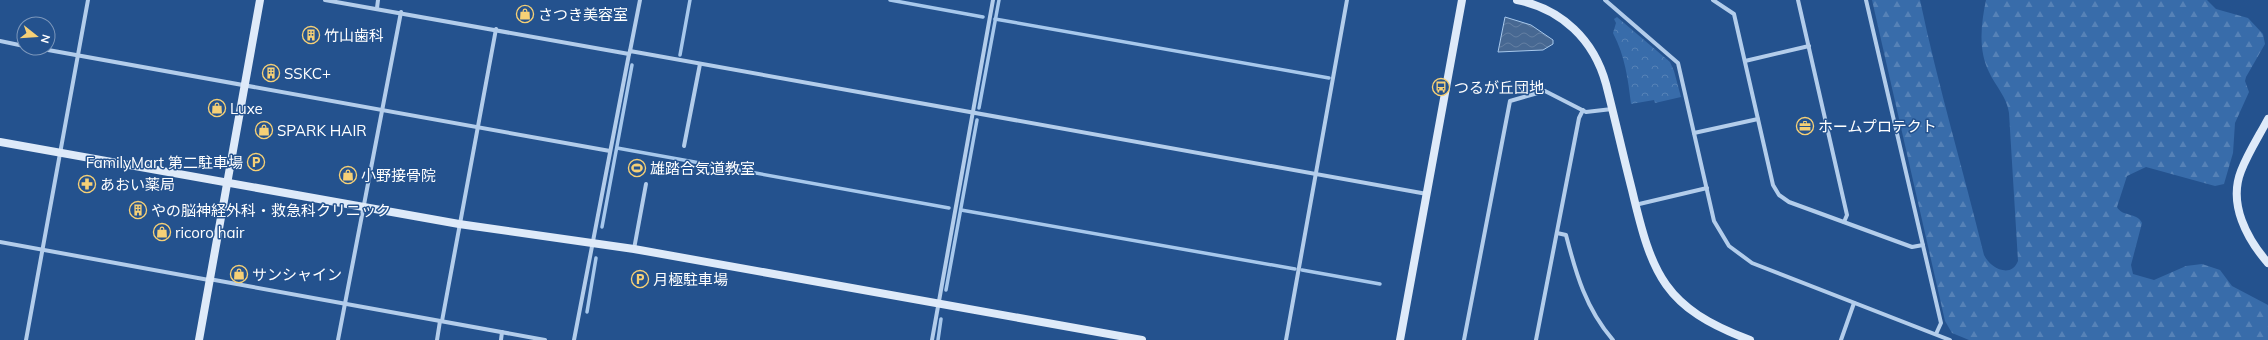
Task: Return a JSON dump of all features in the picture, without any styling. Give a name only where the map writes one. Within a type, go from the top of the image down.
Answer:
[{"type":"street","points":[[26,340],[88,0]]},
{"type":"street","points":[[199,340],[226,182],[260,0]]},
{"type":"street","points":[[325,0],[700,64],[1427,194]]},
{"type":"street","points":[[377,8],[378,0]]},
{"type":"street","points":[[574,340],[640,0]]},
{"type":"street","points":[[932,340],[993,0]]},
{"type":"street","points":[[1286,340],[1348,0]]},
{"type":"street","points":[[1400,340],[1462,0]]},
{"type":"street","points":[[1517,0],[1532,3],[1555,14],[1575,29],[1584,38],[1603,71],[1648,254],[1670,290],[1702,318],[1750,340]]},
{"type":"street","points":[[1605,0],[1678,63],[1718,229],[1736,253],[1752,263],[1950,340]]},
{"type":"street","points":[[1713,0],[1734,14],[1773,185],[1780,195],[1790,202],[1912,248],[1923,245]]},
{"type":"street","points":[[1798,0],[1847,215],[1844,222]]},
{"type":"street","points":[[1866,0],[1941,323],[1936,334]]},
{"type":"street","points":[[338,340],[401,12]]},
{"type":"street","points":[[437,340],[496,29]]},
{"type":"street","points":[[0,41],[16,44]]},
{"type":"street","points":[[1745,61],[1808,46]]},
{"type":"street","points":[[56,51],[610,151]]},
{"type":"street","points":[[684,146],[700,64]]},
{"type":"street","points":[[1464,340],[1510,101],[1545,91],[1586,112],[1612,109]]},
{"type":"street","points":[[1536,340],[1579,118],[1583,110]]},
{"type":"street","points":[[1694,133],[1758,119]]},
{"type":"street","points":[[2268,120],[2240,172],[2237,194],[2244,226],[2255,246],[2268,263]]},
{"type":"street","points":[[0,142],[459,224],[634,249],[1142,340]]},
{"type":"street","points":[[634,249],[646,184]]},
{"type":"street","points":[[1635,205],[1707,188]]},
{"type":"street","points":[[1557,233],[1566,235],[1579,282],[1586,300],[1613,340]]},
{"type":"street","points":[[0,242],[545,340]]},
{"type":"street","points":[[1841,340],[1854,303]]},
{"type":"street","points":[[501,340],[502,332]]},
{"type":"green space","points":[[1872,0],[1920,0],[1984,255],[1991,264],[2001,270],[2011,269],[2018,261],[2008,107],[2004,97],[1989,72],[1983,55],[1982,28],[1986,0],[2207,0],[2216,9],[2248,18],[2263,34],[2265,44],[2246,77],[2245,81],[2249,92],[2235,123],[2233,153],[2224,184],[2215,186],[2146,167],[2127,176],[2117,207],[2122,212],[2137,217],[2142,223],[2131,265],[2133,274],[2154,280],[2186,266],[2202,264],[2220,270],[2232,286],[2268,305],[2268,340],[1969,340],[1952,333],[1945,321]]},
{"type":"green space","points":[[1617,17],[1670,62],[1681,97],[1655,103],[1654,100],[1631,104],[1623,59],[1613,33],[1616,23],[1614,19]]},
{"type":"water","points":[[1505,17],[1531,25],[1553,40],[1553,44],[1543,50],[1498,52]]},
{"type":"waterway","points":[[680,55],[690,0]]},
{"type":"waterway","points":[[890,0],[983,17]]},
{"type":"waterway","points":[[979,108],[999,0]]},
{"type":"waterway","points":[[995,19],[1329,78]]},
{"type":"waterway","points":[[602,227],[632,65]]},
{"type":"waterway","points":[[946,290],[977,120]]},
{"type":"waterway","points":[[617,148],[949,208]]},
{"type":"waterway","points":[[961,210],[1295,269]]},
{"type":"waterway","points":[[587,312],[596,258]]},
{"type":"waterway","points":[[1302,270],[1380,284]]},
{"type":"waterway","points":[[938,340],[941,319]]},
{"type":"place","name":"さつき美容室","points":[[525,14]]},
{"type":"place","name":"竹山歯科","points":[[311,35]]},
{"type":"place","name":"SSKC+","points":[[271,73]]},
{"type":"place","name":"つるが丘団地","points":[[1441,87]]},
{"type":"place","name":"Luxe","points":[[217,108]]},
{"type":"place","name":"ホームプロテクト","points":[[1805,126]]},
{"type":"place","name":"SPARK HAIR","points":[[264,130]]},
{"type":"place","name":"FamilyMart 第二駐車場","points":[[256,162]]},
{"type":"place","name":"雄踏合気道教室","points":[[637,168]]},
{"type":"place","name":"小野接骨院","points":[[348,175]]},
{"type":"place","name":"あおい薬局","points":[[87,184]]},
{"type":"place","name":"やの脳神経外科・救急科クリニック","points":[[138,210]]},
{"type":"place","name":"ricoro hair","points":[[162,232]]},
{"type":"place","name":"サンシャイン","points":[[239,274]]},
{"type":"place","name":"月極駐車場","points":[[640,279]]}]
